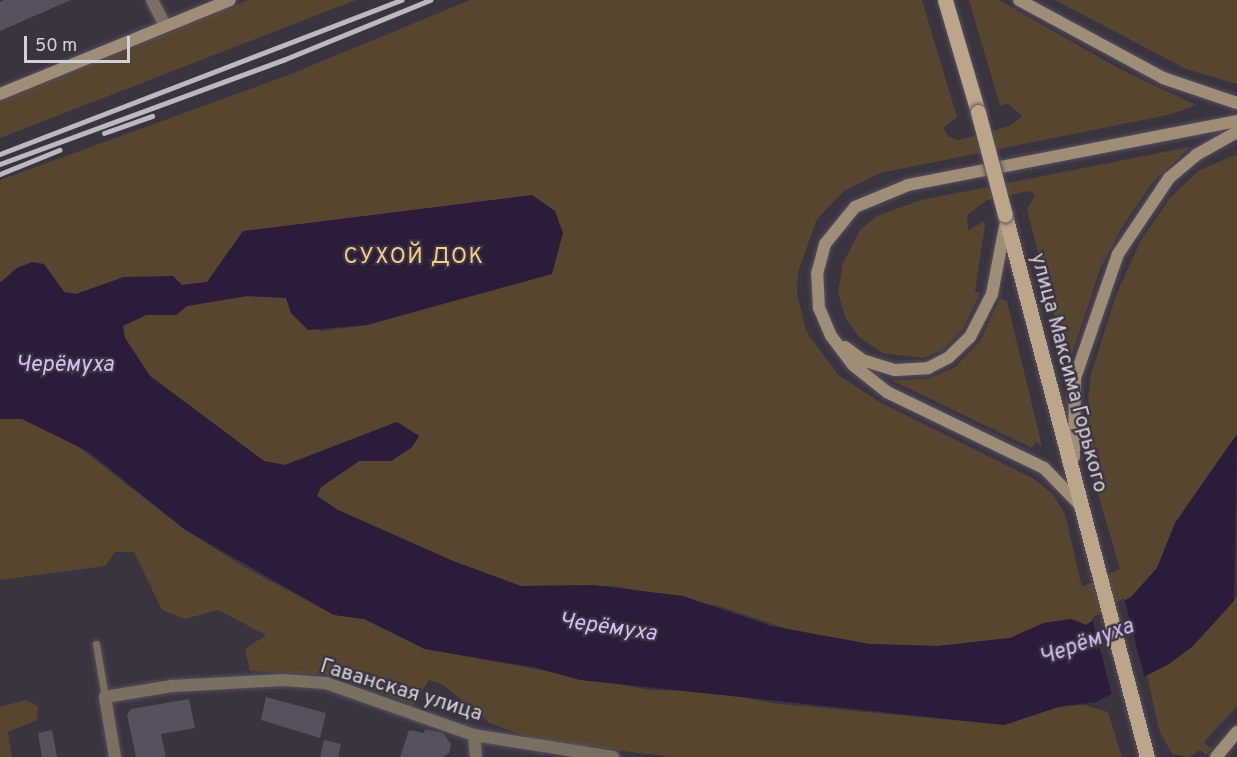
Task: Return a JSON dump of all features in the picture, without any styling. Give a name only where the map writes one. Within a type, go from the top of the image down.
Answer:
[{"type":"main road","points":[[0,94],[230,0]]},
{"type":"main road","name":"улица Максима Горького","points":[[945,0],[978,112],[1148,754]]},
{"type":"main road","points":[[1018,0],[1163,78],[1237,103]]},
{"type":"main road","points":[[1084,515],[1063,484],[1044,468],[869,380],[840,350],[819,308],[817,274],[825,244],[843,217],[870,198],[908,184],[1237,121]]},
{"type":"main road","points":[[1084,515],[1073,445],[1073,389],[1110,271],[1159,189],[1196,155],[1237,132]]},
{"type":"main road","points":[[819,308],[840,342],[862,360],[895,370],[938,364],[960,349],[981,320],[999,272],[1005,216]]},
{"type":"main road","points":[[1216,757],[1237,732]]},
{"type":"street","points":[[152,0],[165,26]]},
{"type":"street","name":"Гаванская улица","points":[[105,697],[172,686],[283,680],[326,683],[474,735],[613,757]]},
{"type":"street","points":[[105,697],[115,757]]},
{"type":"street","points":[[474,735],[476,757]]},
{"type":"lane","points":[[96,644],[105,697]]},
{"type":"shaded area","points":[[248,0],[356,0],[0,138],[0,101]]},
{"type":"shaded area","points":[[470,0],[922,0],[957,117],[943,128],[949,137],[959,140],[1010,126],[1022,116],[1007,103],[1000,106],[969,0],[999,0],[1120,69],[1196,105],[1168,115],[880,173],[844,191],[817,219],[798,272],[797,293],[806,331],[838,375],[880,402],[1034,479],[1053,494],[1065,514],[1082,587],[1120,569],[1091,470],[1085,425],[1091,374],[1116,295],[1141,240],[1170,198],[1198,171],[1237,154],[1237,434],[1175,523],[1157,568],[1132,596],[1086,625],[1071,619],[1043,623],[1010,638],[937,646],[870,644],[799,633],[722,607],[613,586],[521,586],[453,561],[338,510],[317,496],[321,487],[359,461],[391,461],[412,447],[419,436],[397,422],[285,465],[264,461],[150,376],[125,338],[123,326],[146,315],[176,315],[187,306],[247,296],[286,298],[291,313],[321,331],[367,325],[462,297],[258,230],[244,231],[207,282],[182,285],[124,277],[76,294],[64,292],[44,264],[17,268],[0,283],[0,180],[291,74]]},
{"type":"shaded area","points":[[1055,0],[1237,0],[1237,84],[1186,69]]},
{"type":"shaded area","points":[[1190,147],[1152,183],[1121,229],[1101,267],[1068,366],[1027,210],[1035,195],[1028,191],[987,200],[967,215],[968,231],[984,221],[985,225],[975,291],[980,293],[963,329],[943,350],[923,358],[882,353],[859,337],[845,317],[838,292],[843,263],[860,230],[877,216],[921,200]]},
{"type":"shaded area","points":[[1000,299],[1007,301],[1042,446],[1036,442],[1032,448],[891,380],[927,379],[955,367],[980,341]]},
{"type":"shaded area","points":[[0,419],[22,419],[71,441],[184,529],[244,567],[334,615],[364,619],[425,649],[650,690],[712,691],[771,703],[1004,725],[1059,706],[1085,705],[1108,712],[1122,757],[672,757],[535,740],[490,723],[442,684],[429,680],[413,705],[332,675],[250,671],[245,649],[266,635],[218,610],[185,619],[162,610],[134,552],[115,552],[105,566],[0,580]]},
{"type":"shaded area","points":[[1237,596],[1237,706],[1204,742],[1212,749],[1206,754],[1200,750],[1189,757],[1172,754],[1159,730],[1147,675],[1192,647]]},
{"type":"shaded area","points":[[26,700],[38,706],[37,720],[8,732],[12,757],[0,757],[0,707]]},
{"type":"water","name":"Черёмуха","points":[[532,195],[555,211],[563,233],[552,274],[367,325],[308,330],[291,313],[286,298],[247,296],[187,306],[176,315],[146,315],[123,326],[125,338],[150,376],[264,461],[285,465],[397,422],[419,436],[412,447],[391,461],[359,461],[321,487],[317,496],[338,510],[453,561],[521,586],[593,585],[683,596],[771,626],[870,644],[938,646],[1010,638],[1044,623],[1071,619],[1086,625],[1132,596],[1157,568],[1175,523],[1237,434],[1234,601],[1192,647],[1169,664],[1096,702],[1059,707],[1004,725],[580,680],[533,667],[425,649],[364,619],[334,615],[184,529],[89,452],[22,419],[0,419],[0,283],[17,268],[32,262],[44,264],[64,292],[76,294],[124,277],[173,276],[182,285],[207,282],[243,231]]},
{"type":"pier","points":[[1124,598],[1145,679],[1112,695],[1092,618]]},
{"type":"building","points":[[4,0],[71,0],[0,31],[0,2]]},
{"type":"building","points":[[266,697],[326,713],[320,738],[261,720]]},
{"type":"building","points":[[189,699],[195,728],[161,734],[166,757],[136,757],[127,715],[131,709]]},
{"type":"building","points":[[425,729],[443,733],[451,744],[449,753],[442,757],[400,757],[409,730],[424,733]]},
{"type":"building","points":[[52,730],[57,757],[42,757],[38,733]]},
{"type":"building","points":[[324,740],[341,744],[338,757],[320,757]]},
{"type":"railway","points":[[0,154],[401,0]]},
{"type":"railway","points":[[0,164],[283,60],[430,0]]},
{"type":"railway","points":[[104,133],[152,116]]},
{"type":"railway","points":[[0,174],[59,150]]},
{"type":"district","name":"СУХОЙ ДОК","points":[[414,258]]}]
